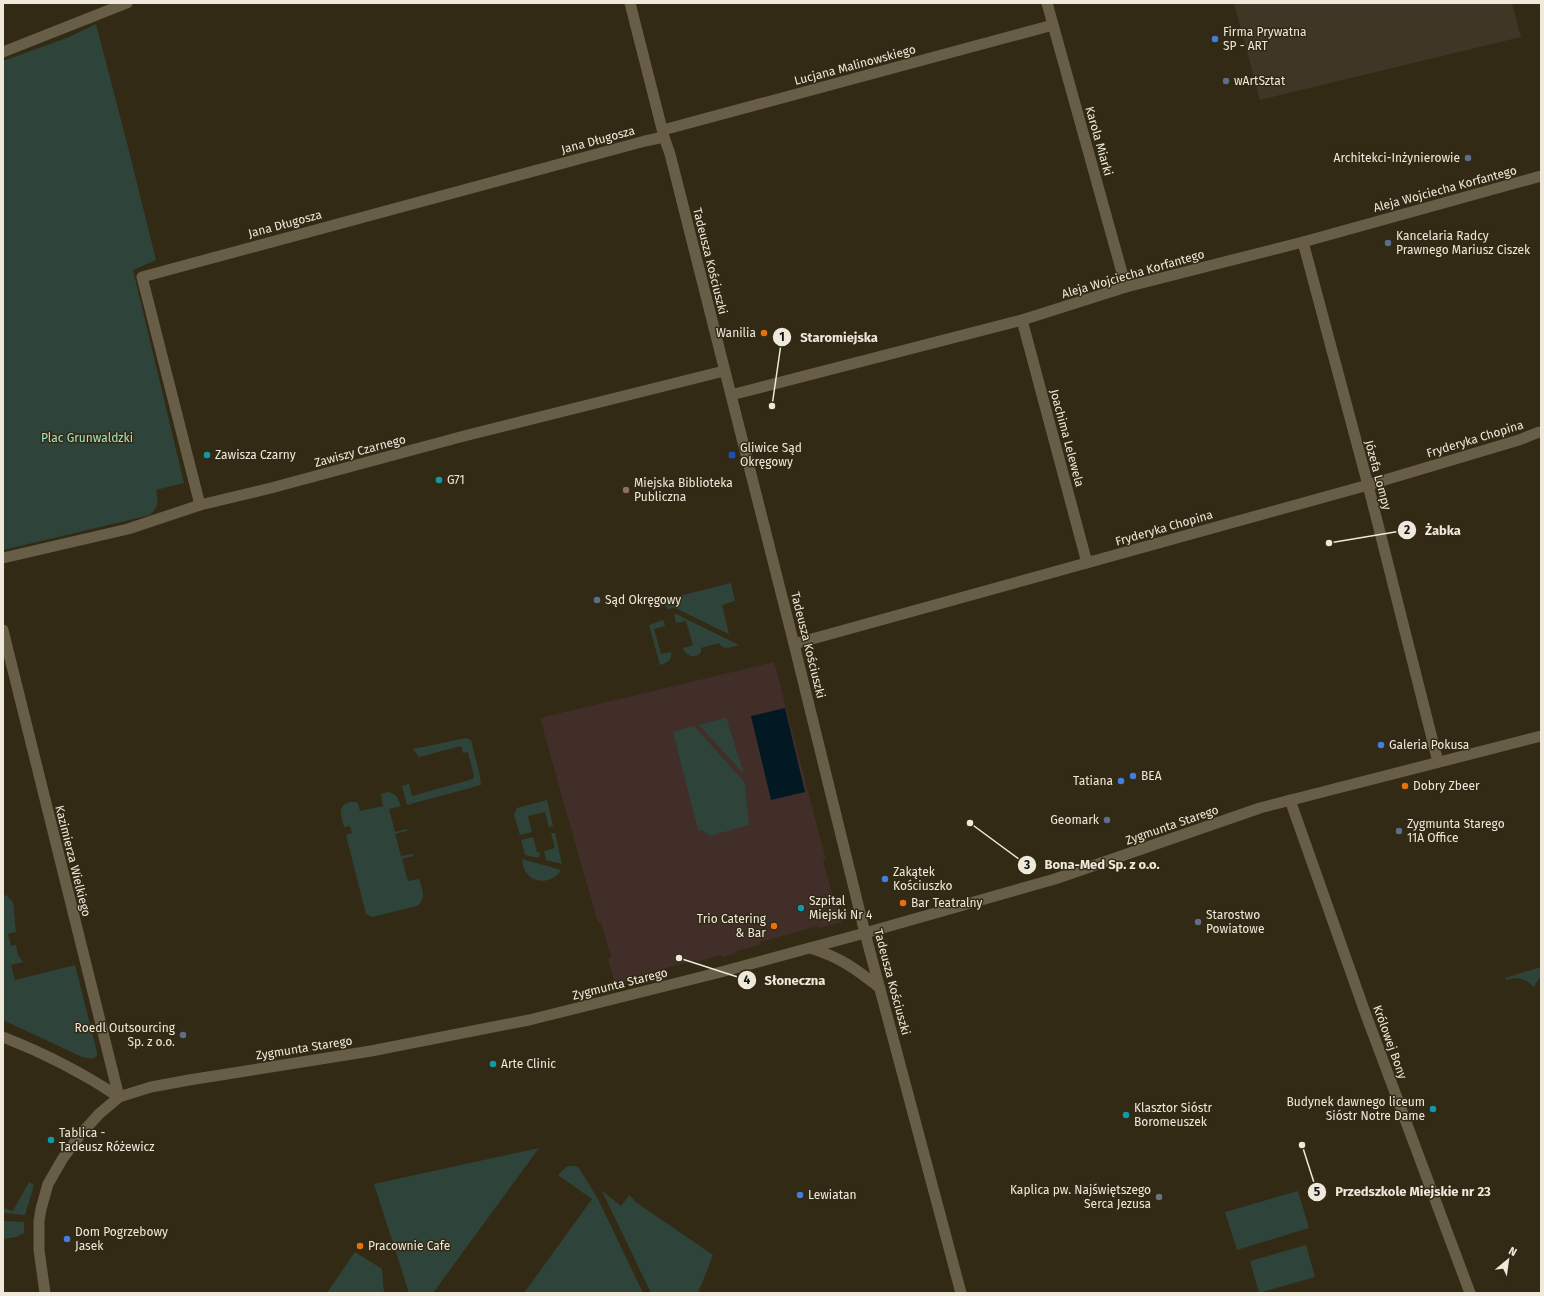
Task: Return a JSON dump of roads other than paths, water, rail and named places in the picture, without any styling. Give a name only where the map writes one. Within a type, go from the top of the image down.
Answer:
[{"type":"street","points":[[3,52],[127,3]]},
{"type":"street","name":"Tadeusza Kościuszki","points":[[630,3],[670,154],[880,988],[961,1293]]},
{"type":"street","name":"Karola Miarki","points":[[1047,3],[1126,287]]},
{"type":"street","name":"Lucjana Malinowskiego","points":[[664,134],[1053,25]]},
{"type":"street","name":"Jana Długosza","points":[[200,506],[142,277],[645,141],[664,134]]},
{"type":"street","name":"Aleja Wojciecha Korfantego","points":[[731,396],[1022,320],[1126,287],[1303,242],[1541,176]]},
{"type":"street","name":"Józefa Lompy","points":[[1303,242],[1368,485],[1438,762]]},
{"type":"street","name":"Joachima Lelewela","points":[[1022,320],[1087,563]]},
{"type":"street","name":"Zawiszy Czarnego","points":[[3,558],[128,529],[200,506],[464,436],[724,371]]},
{"type":"street","name":"Fryderyka Chopina","points":[[794,644],[1368,485],[1519,440],[1539,432]]},
{"type":"street","name":"Kazimierza Wielkiego","points":[[3,630],[119,1098]]},
{"type":"street","name":"Zygmunta Starego","points":[[45,1293],[39,1250],[39,1221],[42,1203],[48,1184],[63,1158],[80,1135],[99,1114],[119,1098],[151,1087],[371,1051],[529,1020],[721,972],[866,933],[1055,879],[1260,808],[1541,736]]},
{"type":"street","name":"Królowej Bony","points":[[1290,800],[1366,1015],[1470,1293]]},
{"type":"street","points":[[810,948],[836,957],[856,969],[880,988]]},
{"type":"street","points":[[3,1037],[59,1062],[94,1081],[119,1098]]},
{"type":"water","points":[[785,708],[805,792],[771,800],[751,716]]},
{"type":"place","name":"Firma Prywatna SP - ART","points":[[1215,39]]},
{"type":"place","name":"wArtSztat","points":[[1226,81]]},
{"type":"place","name":"Architekci-Inżynierowie","points":[[1468,158]]},
{"type":"place","name":"Kancelaria Radcy Prawnego Mariusz Ciszek","points":[[1388,243]]},
{"type":"place","name":"Wanilia","points":[[764,333]]},
{"type":"place","name":"Staromiejska","points":[[772,406]]},
{"type":"place","name":"Zawisza Czarny","points":[[207,455]]},
{"type":"place","name":"Gliwice Sąd Okręgowy","points":[[732,455]]},
{"type":"place","name":"G71","points":[[439,480]]},
{"type":"place","name":"Miejska Biblioteka Publiczna","points":[[626,490]]},
{"type":"place","name":"Żabka","points":[[1329,543]]},
{"type":"place","name":"Sąd Okręgowy","points":[[597,600]]},
{"type":"place","name":"Galeria Pokusa","points":[[1381,745]]},
{"type":"place","name":"BEA","points":[[1133,776]]},
{"type":"place","name":"Tatiana","points":[[1121,781]]},
{"type":"place","name":"Dobry Zbeer","points":[[1405,786]]},
{"type":"place","name":"Geomark","points":[[1107,820]]},
{"type":"place","name":"Bona-Med Sp. z o.o.","points":[[970,823]]},
{"type":"place","name":"Zygmunta Starego 11A Office","points":[[1399,831]]},
{"type":"place","name":"Zakątek Kościuszko","points":[[885,879]]},
{"type":"place","name":"Bar Teatralny","points":[[903,903]]},
{"type":"place","name":"Szpital Miejski Nr 4","points":[[801,908]]},
{"type":"place","name":"Starostwo Powiatowe","points":[[1198,922]]},
{"type":"place","name":"Trio Catering & Bar","points":[[774,926]]},
{"type":"place","name":"Słoneczna","points":[[679,958]]},
{"type":"place","name":"Roedl Outsourcing Sp. z o.o.","points":[[183,1035]]},
{"type":"place","name":"Arte Clinic","points":[[493,1064]]},
{"type":"place","name":"Budynek dawnego liceum Sióstr Notre Dame","points":[[1433,1109]]},
{"type":"place","name":"Klasztor Sióstr Boromeuszek","points":[[1126,1115]]},
{"type":"place","name":"Tablica - Tadeusz Różewicz","points":[[51,1140]]},
{"type":"place","name":"Przedszkole Miejskie nr 23","points":[[1302,1145]]},
{"type":"place","name":"Lewiatan","points":[[800,1195]]},
{"type":"place","name":"Kaplica pw. Najświętszego Serca Jezusa","points":[[1159,1197]]},
{"type":"place","name":"Dom Pogrzebowy Jasek","points":[[67,1239]]},
{"type":"place","name":"Pracownie Cafe","points":[[360,1246]]},
{"type":"park label","name":"Plac Grunwaldzki","points":[[87,438]]}]
